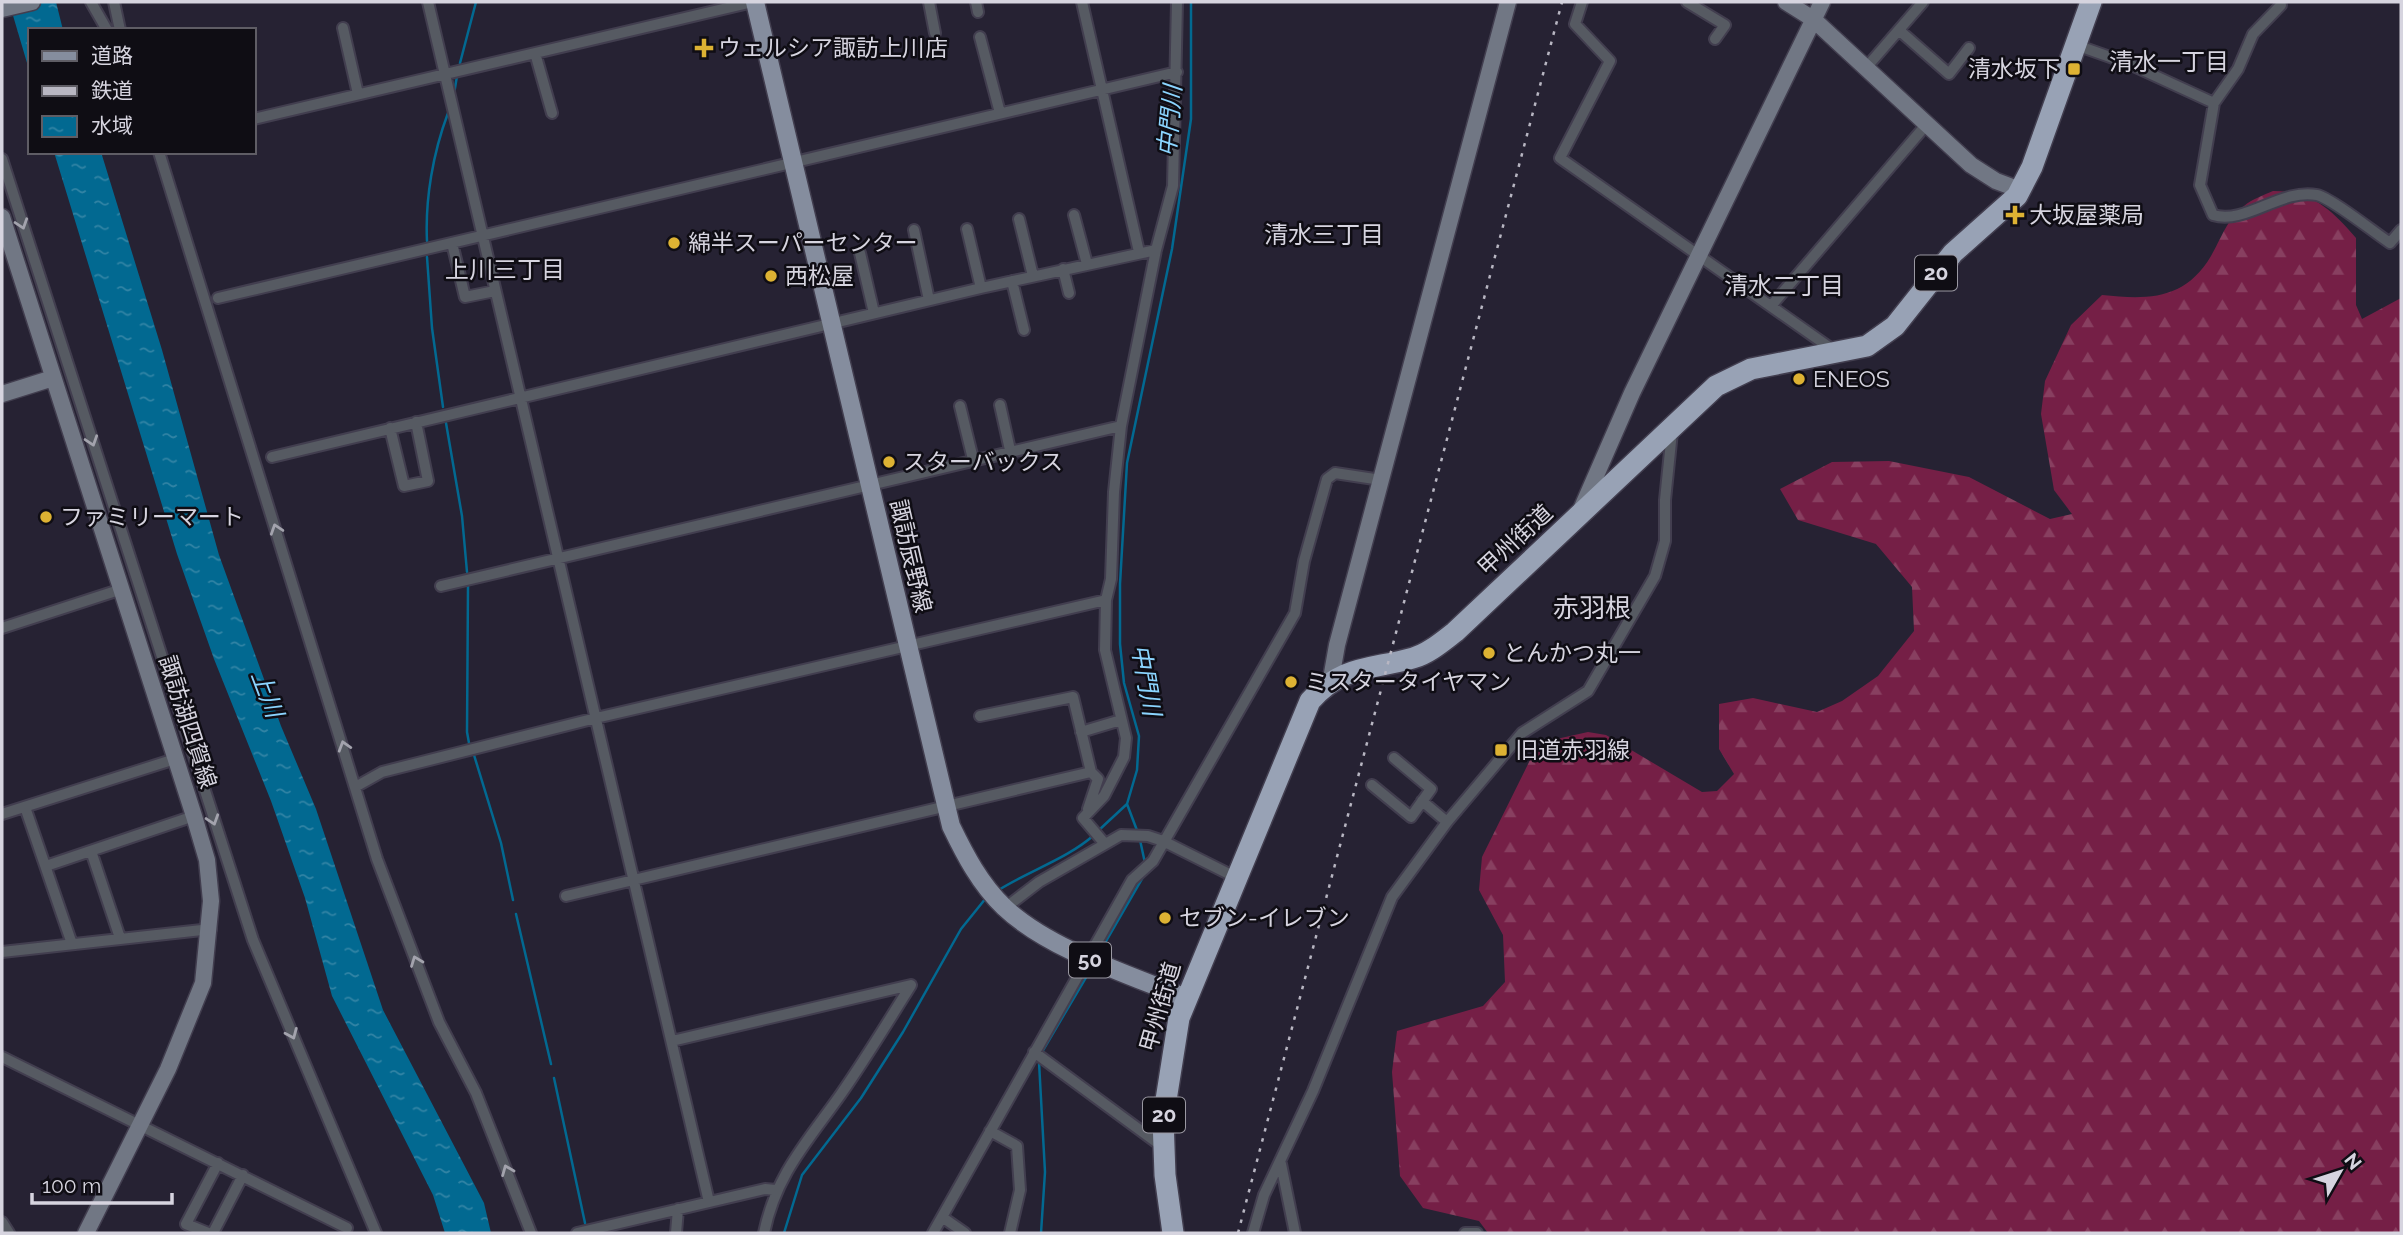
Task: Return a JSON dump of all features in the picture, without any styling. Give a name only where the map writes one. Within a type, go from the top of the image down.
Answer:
[{"type":"highway","name":"甲州街道","points":[[1173,1233],[1163,1147],[1167,1080],[1186,998],[1310,701],[1331,679],[1350,671],[1416,657],[1435,647],[1577,518],[1716,386],[1751,369],[1839,354],[1867,346],[1895,326],[1953,253],[2020,190],[2032,167],[2091,2]]},
{"type":"main road","name":"諏訪辰野線","points":[[754,2],[945,807],[967,858],[1003,906],[1048,937],[1089,959],[1186,998]]},
{"type":"street","points":[[2,9],[32,2]]},
{"type":"street","points":[[91,2],[106,28]]},
{"type":"street","points":[[114,2],[120,28]]},
{"type":"street","points":[[428,2],[709,1202]]},
{"type":"street","points":[[256,119],[754,2]]},
{"type":"street","points":[[929,2],[935,33]]},
{"type":"street","points":[[1082,2],[1139,252]]},
{"type":"street","points":[[1087,818],[1104,796],[1124,757],[1126,738],[1105,650],[1106,600],[1111,579],[1114,492],[1121,426],[1156,250],[1173,186],[1177,2]]},
{"type":"street","points":[[1331,679],[1337,645],[1508,2]]},
{"type":"street","points":[[1581,2],[1575,24],[1610,61],[1560,158],[1839,354]]},
{"type":"street","points":[[1687,2],[1725,25],[1715,39]]},
{"type":"street","points":[[1786,2],[1813,19],[1970,165],[1996,181],[2020,190]]},
{"type":"street","points":[[1577,518],[1632,393],[1822,2]]},
{"type":"street","points":[[1865,69],[1923,2]]},
{"type":"street","points":[[2281,5],[2253,34],[2238,69],[2214,103],[2200,185],[2213,215],[2224,219],[2291,196],[2318,195],[2390,243],[2401,230]]},
{"type":"street","points":[[343,28],[358,94]]},
{"type":"street","points":[[1900,31],[1948,74],[1969,48]]},
{"type":"street","points":[[980,37],[1000,113]]},
{"type":"street","points":[[2076,45],[2127,63],[2214,103]]},
{"type":"street","points":[[535,53],[552,113]]},
{"type":"street","points":[[218,298],[1177,72]]},
{"type":"street","points":[[1771,306],[1926,125]]},
{"type":"street","points":[[160,154],[357,786],[377,859],[439,1022],[476,1093],[531,1233]]},
{"type":"street","points":[[2,159],[253,940],[376,1233]]},
{"type":"street","points":[[1074,215],[1087,264]]},
{"type":"street","name":"諏訪湖四賀線","points":[[2,218],[207,860],[211,929],[206,968],[194,1012],[86,1233]]},
{"type":"street","points":[[1019,219],[1033,276]]},
{"type":"street","points":[[967,229],[981,288]]},
{"type":"street","points":[[914,230],[929,300]]},
{"type":"street","points":[[452,243],[465,297],[495,291]]},
{"type":"street","points":[[272,457],[929,300],[1156,250]]},
{"type":"street","points":[[860,253],[874,313]]},
{"type":"street","points":[[1063,269],[1069,293]]},
{"type":"street","points":[[1012,281],[1024,330]]},
{"type":"street","points":[[2,394],[53,378]]},
{"type":"street","points":[[1000,405],[1010,450]]},
{"type":"street","points":[[960,406],[973,459]]},
{"type":"street","points":[[390,428],[404,486],[428,481],[416,422]]},
{"type":"street","points":[[440,586],[1121,426]]},
{"type":"street","points":[[1253,1233],[1264,1195],[1281,1164],[1392,897],[1447,822],[1522,733],[1588,691],[1662,558],[1673,428]]},
{"type":"street","points":[[933,1233],[990,1131],[1038,1054],[1089,959],[1138,876],[1148,866],[1163,841],[1295,613],[1304,561],[1327,479],[1335,472],[1381,480]]},
{"type":"street","points":[[2,628],[122,589]]},
{"type":"street","points":[[357,786],[383,772],[596,718],[1106,600]]},
{"type":"street","points":[[980,716],[1073,697],[1091,772],[1098,779],[1087,818],[1104,843]]},
{"type":"street","points":[[1082,732],[1121,720]]},
{"type":"street","points":[[1372,785],[1411,817],[1431,789],[1394,758]]},
{"type":"street","points":[[2,814],[175,759]]},
{"type":"street","points":[[566,896],[1091,772]]},
{"type":"street","points":[[1422,801],[1447,822]]},
{"type":"street","points":[[25,807],[72,944]]},
{"type":"street","points":[[46,866],[194,816]]},
{"type":"street","points":[[1003,906],[1121,835],[1146,836],[1163,841],[1235,877]]},
{"type":"street","points":[[90,851],[120,938]]},
{"type":"street","points":[[2,952],[211,929]]},
{"type":"street","points":[[672,1041],[911,985],[841,1095],[792,1161],[776,1190],[764,1233]]},
{"type":"street","points":[[1038,1054],[1163,1147]]},
{"type":"street","points":[[2,1057],[243,1175],[346,1231]]},
{"type":"street","points":[[990,1131],[1017,1146],[1020,1189],[1010,1233]]},
{"type":"street","points":[[208,1233],[186,1224],[218,1163]]},
{"type":"street","points":[[1281,1164],[1295,1233]]},
{"type":"street","points":[[213,1233],[243,1175]]},
{"type":"street","points":[[577,1233],[765,1189],[776,1190]]},
{"type":"street","points":[[676,1233],[678,1209]]},
{"type":"street","points":[[942,1217],[965,1233]]},
{"type":"street","points":[[2,1222],[9,1233]]},
{"type":"street","points":[[1465,1233],[1477,1233]]},
{"type":"green space","points":[[2273,191],[2310,198],[2329,210],[2356,238],[2356,305],[2362,319],[2401,298],[2401,1233],[1488,1233],[1479,1221],[1423,1208],[1400,1176],[1392,1072],[1397,1031],[1483,1006],[1505,982],[1503,935],[1479,890],[1482,857],[1533,754],[1561,738],[1588,732],[1606,735],[1702,792],[1717,791],[1734,774],[1719,749],[1719,704],[1753,698],[1817,712],[1842,701],[1878,676],[1914,631],[1912,587],[1876,544],[1798,520],[1780,489],[1832,462],[1889,461],[1969,477],[2050,519],[2072,514],[2054,490],[2041,414],[2045,381],[2071,325],[2102,295],[2150,296],[2177,289],[2201,271],[2238,211],[2251,201]]},
{"type":"water","points":[[9,2],[56,2],[62,28],[28,28],[28,66]]},
{"type":"water","name":"上川","points":[[55,154],[102,154],[162,350],[219,555],[281,726],[316,809],[383,1010],[484,1203],[491,1233],[445,1233],[433,1195],[332,996],[305,898],[271,801],[214,659],[177,554]]},
{"type":"waterway","points":[[460,63],[476,2]]},
{"type":"waterway","name":"中門川","points":[[1099,830],[1127,804],[1137,770],[1139,736],[1124,683],[1120,644],[1120,584],[1127,463],[1172,249],[1191,119],[1191,2]]},
{"type":"waterway","points":[[454,94],[457,76]]},
{"type":"waterway","points":[[427,241],[431,176],[448,113]]},
{"type":"waterway","points":[[427,257],[432,328],[443,407]]},
{"type":"waterway","points":[[446,423],[462,516],[467,572]]},
{"type":"waterway","points":[[468,586],[469,743]]},
{"type":"waterway","points":[[474,755],[501,843],[513,900]]},
{"type":"waterway","points":[[1127,804],[1138,833]]},
{"type":"waterway","name":"中門川","points":[[997,891],[1072,851],[1094,835]]},
{"type":"waterway","points":[[1140,840],[1145,863]]},
{"type":"waterway","points":[[1102,948],[1143,877]]},
{"type":"waterway","name":"中門川","points":[[784,1233],[802,1175],[861,1098],[903,1032],[961,929],[986,898]]},
{"type":"waterway","points":[[516,914],[551,1064]]},
{"type":"waterway","points":[[1042,1052],[1088,974]]},
{"type":"waterway","points":[[1039,1062],[1045,1172],[1041,1233]]},
{"type":"waterway","points":[[554,1078],[585,1223]]},
{"type":"railway","points":[[1238,1233],[1562,2]]},
{"type":"place","name":"ウェルシア諏訪上川店","points":[[704,48]]},
{"type":"place","name":"清水坂下","points":[[2074,69]]},
{"type":"place","name":"大坂屋薬局","points":[[2015,215]]},
{"type":"place","name":"綿半スーパーセンター","points":[[674,243]]},
{"type":"place","name":"西松屋","points":[[771,276]]},
{"type":"place","name":"ENEOS","points":[[1799,379]]},
{"type":"place","name":"スターバックス","points":[[889,462]]},
{"type":"place","name":"ファミリーマート","points":[[46,517]]},
{"type":"place","name":"とんかつ丸一","points":[[1489,653]]},
{"type":"place","name":"ミスタータイヤマン","points":[[1291,682]]},
{"type":"place","name":"旧道赤羽線","points":[[1501,750]]},
{"type":"place","name":"セブン-イレブン","points":[[1165,918]]},
{"type":"district","name":"清水一丁目","points":[[2169,62]]},
{"type":"district","name":"清水三丁目","points":[[1324,235]]},
{"type":"district","name":"上川三丁目","points":[[505,270]]},
{"type":"district","name":"清水二丁目","points":[[1784,286]]},
{"type":"district","name":"赤羽根","points":[[1592,608]]}]
